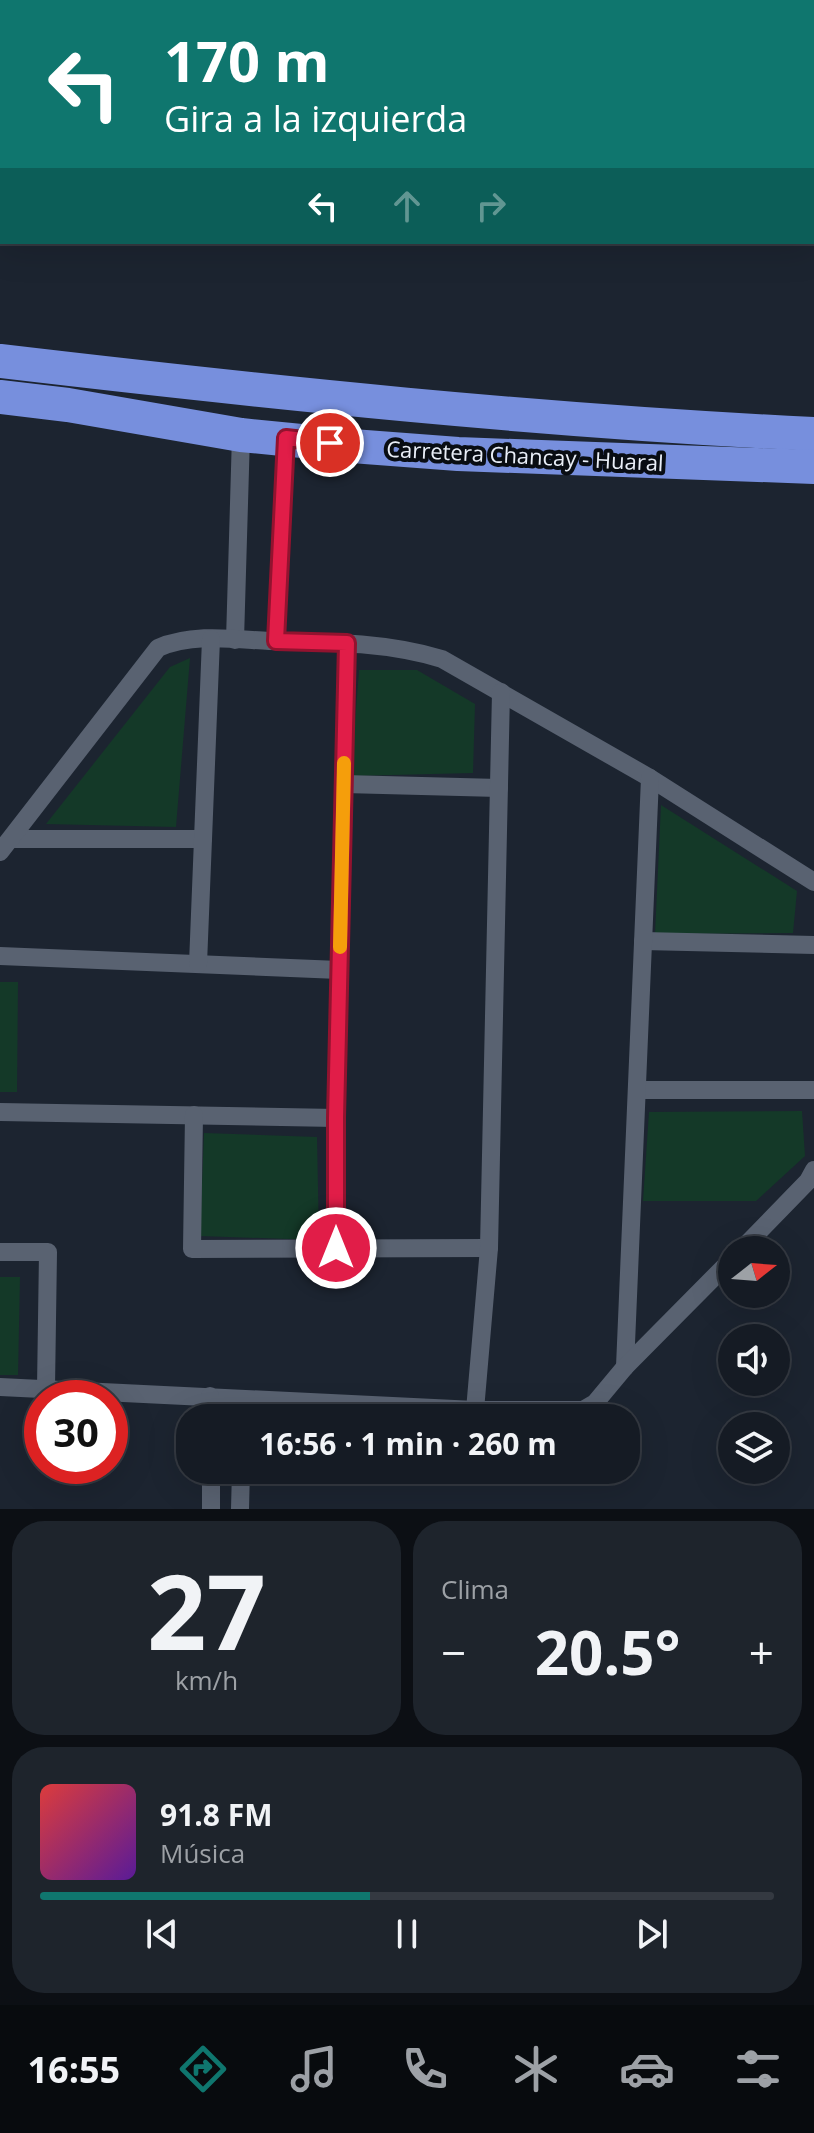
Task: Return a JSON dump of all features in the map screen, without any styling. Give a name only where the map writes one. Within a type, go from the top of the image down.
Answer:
[{"type":"highway","name":"Carretera Chancay - Huaral","points":[[0,361],[304,396],[678,427],[814,434]]},
{"type":"highway","name":"Carretera Chancay - Huaral","points":[[0,397],[68,405],[241,435],[458,454],[814,467]]},
{"type":"street","points":[[235,640],[241,435]]},
{"type":"street","points":[[276,641],[286,438]]},
{"type":"street","points":[[198,964],[211,639]]},
{"type":"street","points":[[6,845],[158,648],[174,641],[211,639],[347,643],[413,650],[442,659],[650,778],[814,882]]},
{"type":"street","points":[[336,1248],[347,643]]},
{"type":"street","points":[[476,1404],[489,1248],[501,692]]},
{"type":"street","points":[[625,1367],[650,778]]},
{"type":"street","points":[[344,784],[499,788]]},
{"type":"street","points":[[6,845],[203,839]]},
{"type":"street","points":[[643,941],[814,945]]},
{"type":"street","points":[[0,956],[339,970]]},
{"type":"street","points":[[637,1090],[814,1090]]},
{"type":"street","points":[[0,1112],[336,1118]]},
{"type":"street","points":[[194,1115],[192,1249],[489,1248]]},
{"type":"street","points":[[755,1236],[808,1181],[814,1170]]},
{"type":"street","points":[[0,1252],[48,1252],[46,1380]]},
{"type":"street","points":[[593,1404],[625,1367],[718,1273]]},
{"type":"street","points":[[0,1387],[24,1388]]},
{"type":"street","points":[[128,1392],[358,1404]]},
{"type":"street","points":[[210,1396],[210,1404]]},
{"type":"street","points":[[242,1398],[242,1404]]},
{"type":"street","points":[[211,1484],[211,1509]]},
{"type":"street","points":[[240,1509],[241,1484]]},
{"type":"green space","points":[[190,658],[176,827],[46,824],[170,667]]},
{"type":"green space","points":[[359,670],[417,670],[475,704],[473,773],[351,776]]},
{"type":"green space","points":[[661,805],[797,891],[793,933],[655,934]]},
{"type":"green space","points":[[0,982],[18,982],[17,1092],[0,1092]]},
{"type":"green space","points":[[802,1111],[805,1156],[756,1201],[643,1201],[649,1112]]},
{"type":"green space","points":[[204,1133],[317,1137],[319,1240],[200,1236]]},
{"type":"green space","points":[[0,1277],[20,1277],[18,1375],[0,1375]]},
{"type":"slow traffic","points":[[340,947],[344,763]]},
{"type":"route","points":[[330,443],[286,438],[276,641],[347,643],[336,1248]]}]
